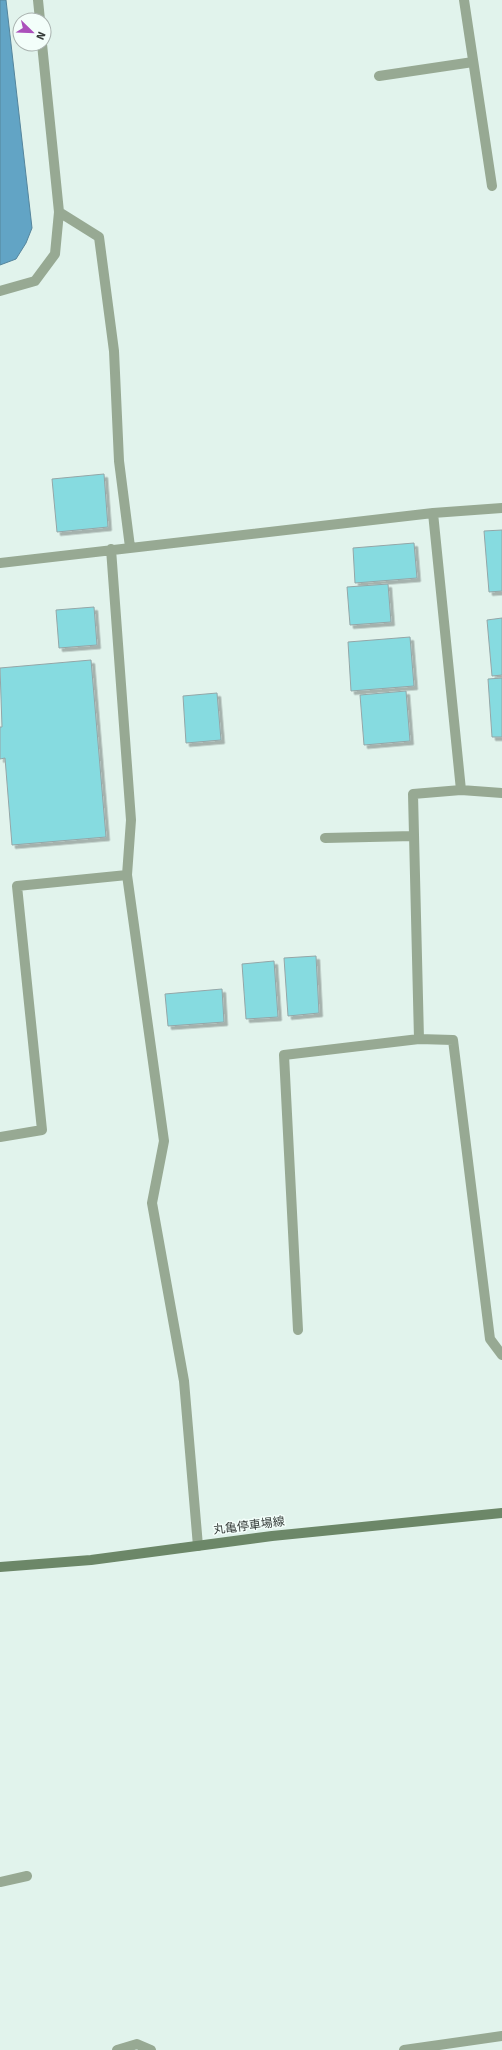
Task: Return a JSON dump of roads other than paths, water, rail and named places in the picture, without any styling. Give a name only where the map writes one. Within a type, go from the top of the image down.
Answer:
[{"type":"main road","name":"丸亀停車場線","points":[[0,1567],[91,1560],[198,1546],[502,1513]]},
{"type":"street","points":[[38,0],[39,12]]},
{"type":"street","points":[[464,0],[492,186]]},
{"type":"street","points":[[0,291],[35,281],[55,254],[59,212],[43,52]]},
{"type":"street","points":[[379,76],[474,62]]},
{"type":"street","points":[[59,212],[99,237],[114,351],[119,461],[130,547]]},
{"type":"street","points":[[0,563],[433,513],[502,508]]},
{"type":"street","points":[[433,513],[461,790]]},
{"type":"street","points":[[111,549],[131,820],[127,875],[164,1141],[152,1203],[184,1381],[198,1546]]},
{"type":"street","points":[[419,1039],[413,794],[461,790],[502,793]]},
{"type":"street","points":[[325,838],[414,836]]},
{"type":"street","points":[[0,1137],[42,1130],[18,886],[127,875]]},
{"type":"street","points":[[298,1330],[284,1055],[419,1039],[453,1040],[490,1339],[502,1355]]},
{"type":"street","points":[[0,1882],[28,1876]]},
{"type":"street","points":[[404,2050],[502,2036]]},
{"type":"street","points":[[117,2050],[137,2044],[151,2050]]},
{"type":"water","points":[[0,0],[6,0],[32,228],[26,243],[16,259],[0,265]]}]
